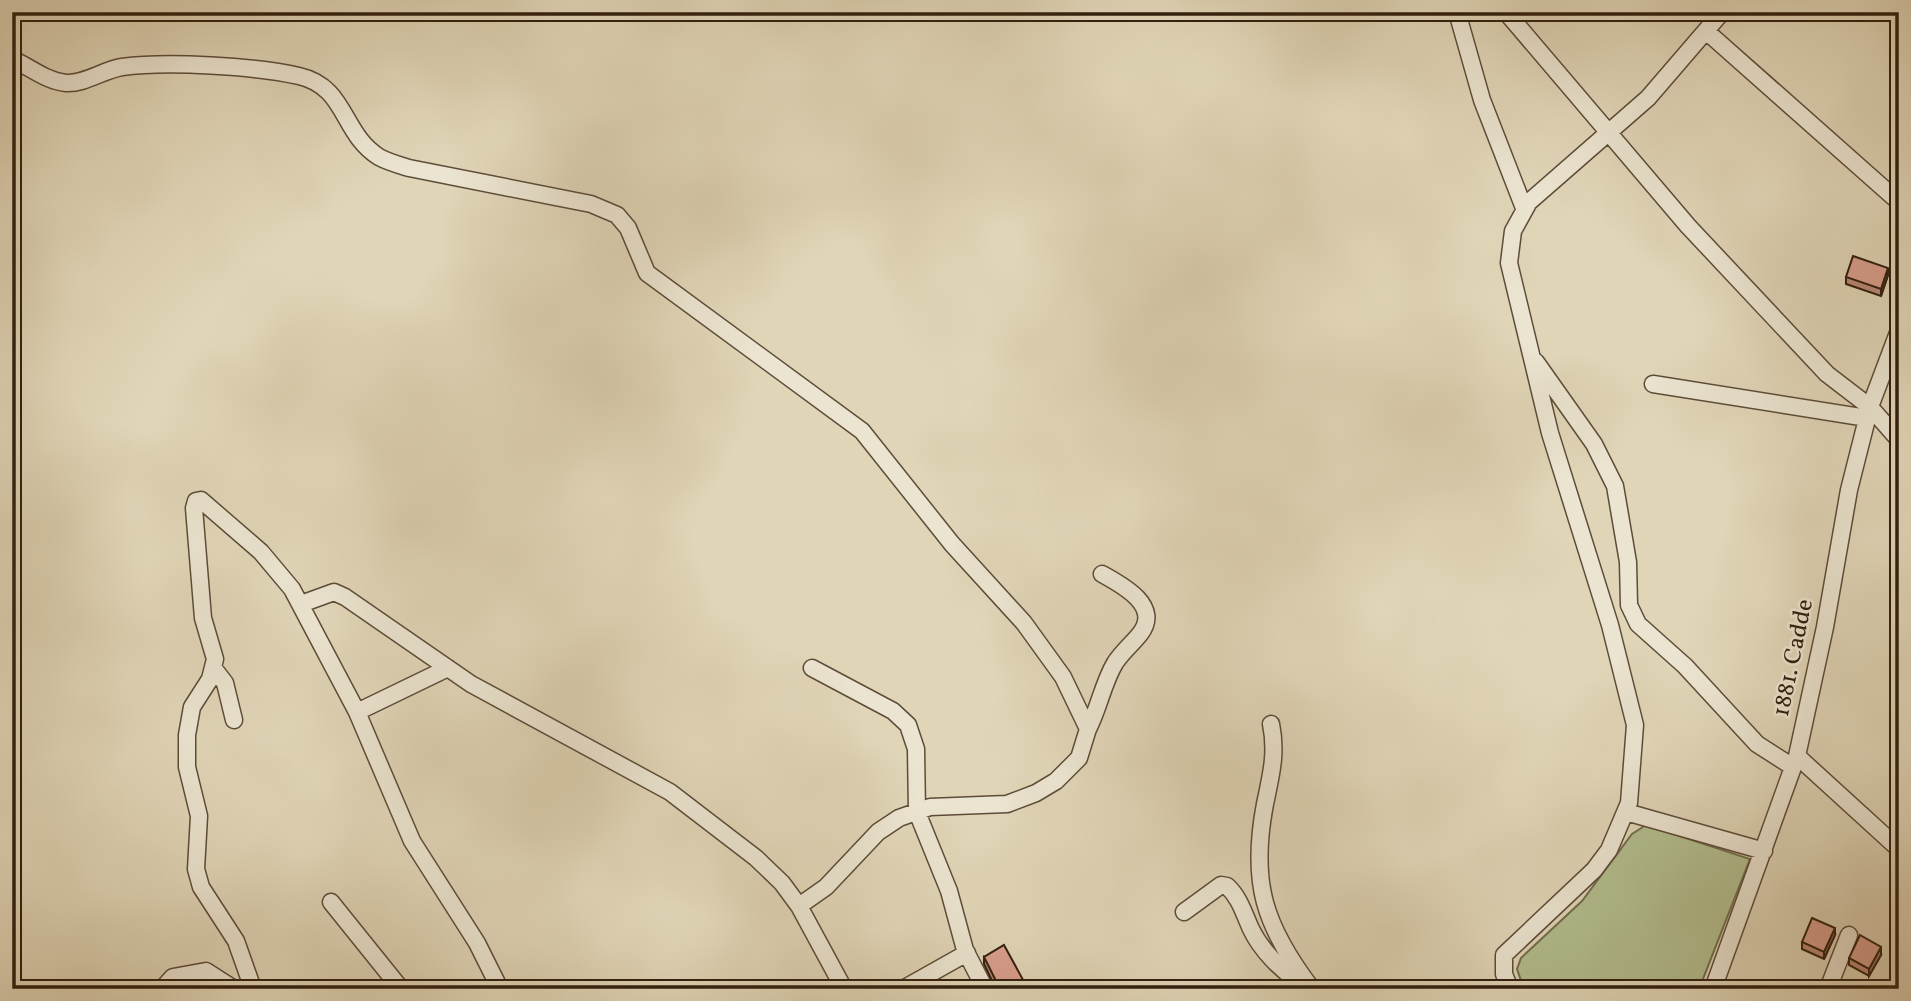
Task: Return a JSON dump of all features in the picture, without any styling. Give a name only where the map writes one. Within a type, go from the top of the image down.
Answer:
[{"type":"street","points":[[1457,12],[1482,100],[1524,208]]},
{"type":"street","points":[[1506,12],[1688,226],[1827,374],[1899,440]]},
{"type":"street","points":[[1510,989],[1504,974],[1504,955],[1594,870],[1609,850],[1626,812],[1633,774],[1635,725],[1610,625],[1550,433],[1509,263],[1513,231],[1524,208],[1647,98],[1722,12]]},
{"type":"street","points":[[1706,31],[1899,202]]},
{"type":"street","points":[[12,60],[53,80],[68,83],[118,68],[153,64],[297,76],[330,90],[361,141],[384,159],[409,168],[591,204],[617,215],[633,237],[647,273],[862,431],[918,503],[1024,623],[1063,677],[1088,729]]},
{"type":"street","name":"1881. Cadde","points":[[1713,989],[1795,761],[1825,627],[1849,490],[1868,412],[1899,330]]},
{"type":"street","points":[[1534,360],[1552,381],[1594,443],[1615,486],[1633,616],[1757,744],[1795,761],[1899,849]]},
{"type":"street","points":[[1653,384],[1868,412]]},
{"type":"street","points":[[253,989],[236,941],[201,887],[195,869],[199,816],[187,767],[187,735],[192,708],[215,670],[215,659],[203,618],[196,501],[208,502],[261,552],[282,575],[301,604],[357,712],[412,841],[477,943],[500,989]]},
{"type":"street","points":[[799,905],[825,887],[887,825],[916,812],[940,806],[1007,804],[1056,781],[1079,758],[1113,666],[1139,635],[1146,620],[1146,611],[1135,595],[1102,574]]},
{"type":"street","points":[[301,604],[334,592],[345,597],[471,684],[670,792],[756,858],[782,883],[799,905],[844,989]]},
{"type":"street","points":[[1610,625],[1633,616]]},
{"type":"street","points":[[357,712],[448,668]]},
{"type":"street","points":[[812,668],[893,711],[908,725],[916,749],[916,812],[949,891],[967,953],[985,989]]},
{"type":"street","points":[[215,670],[225,683],[234,720]]},
{"type":"street","points":[[1271,724],[1275,754],[1259,847],[1260,886],[1266,914],[1278,940],[1312,988]]},
{"type":"street","points":[[1626,812],[1764,851]]},
{"type":"street","points":[[1184,912],[1221,885],[1227,886],[1237,897],[1252,932],[1265,949],[1291,977],[1312,988]]},
{"type":"street","points":[[331,902],[401,989]]},
{"type":"street","points":[[1828,989],[1849,936]]},
{"type":"street","points":[[903,989],[967,953]]},
{"type":"street","points":[[162,989],[173,977],[206,971],[214,973],[233,989]]},
{"type":"green space","points":[[1646,825],[1750,859],[1699,989],[1524,989],[1517,969],[1521,958],[1582,901],[1632,834]]},
{"type":"building","points":[[1853,256],[1888,268],[1881,289],[1846,277]]},
{"type":"building","points":[[1812,918],[1835,928],[1824,952],[1802,942]]},
{"type":"building","points":[[1860,935],[1881,947],[1869,969],[1849,958]]},
{"type":"building","points":[[1004,945],[1028,989],[1000,989],[984,957]]}]
